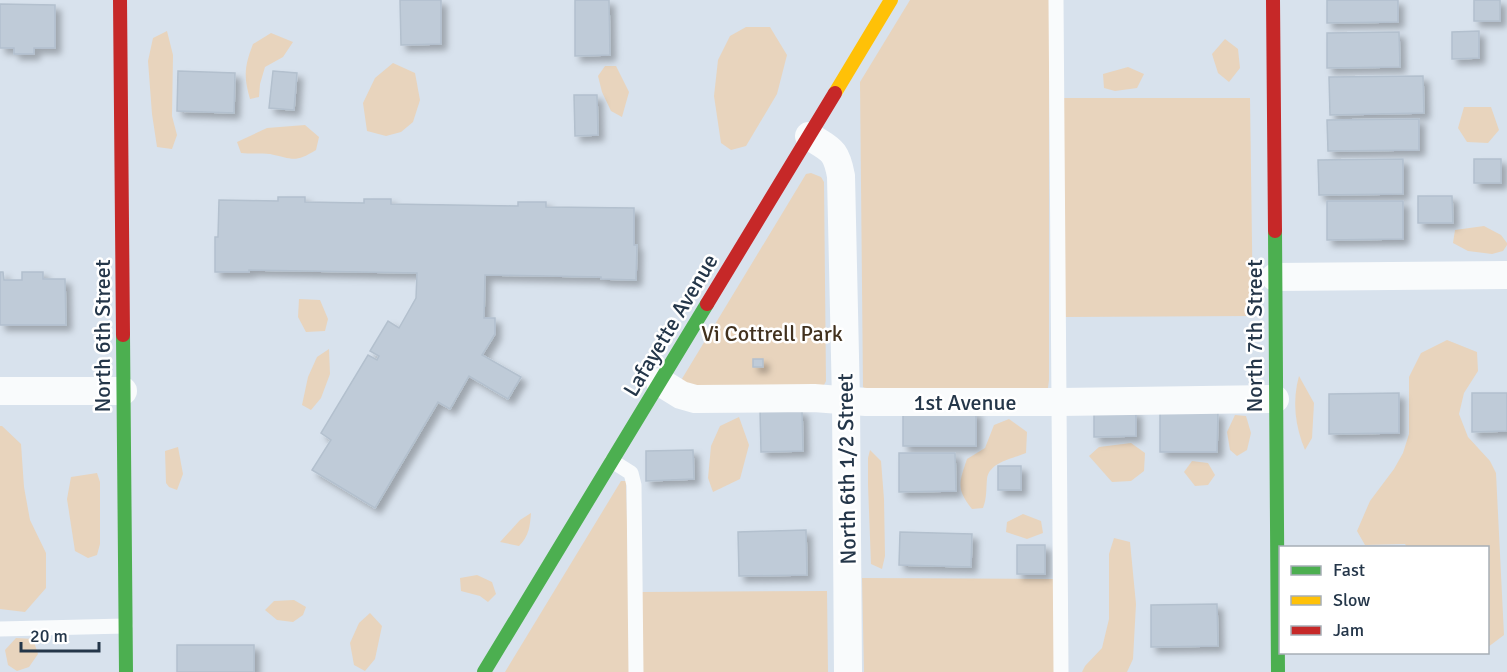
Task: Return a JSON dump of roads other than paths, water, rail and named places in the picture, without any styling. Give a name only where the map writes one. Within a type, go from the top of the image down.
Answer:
[{"type":"street","name":"North 6th Street","points":[[120,0],[126,672]]},
{"type":"street","name":"Lafayette Avenue","points":[[484,672],[891,0]]},
{"type":"street","name":"North 7th Street","points":[[1273,0],[1278,672]]},
{"type":"street","name":"North 6th 1/2 Street","points":[[809,136],[832,150],[838,160],[841,176],[846,401],[848,672]]},
{"type":"street","points":[[1275,277],[1507,275]]},
{"type":"street","name":"1st Avenue","points":[[660,382],[681,395],[695,399],[814,398],[866,402],[1060,402],[1275,399]]},
{"type":"street","points":[[0,391],[123,391]]},
{"type":"lane","points":[[1056,0],[1060,672]]},
{"type":"lane","points":[[612,461],[632,473],[634,485],[636,672]]},
{"type":"lane","points":[[0,628],[125,626]]},
{"type":"park label","name":"Vi Cottrell Park","points":[[772,333]]}]
